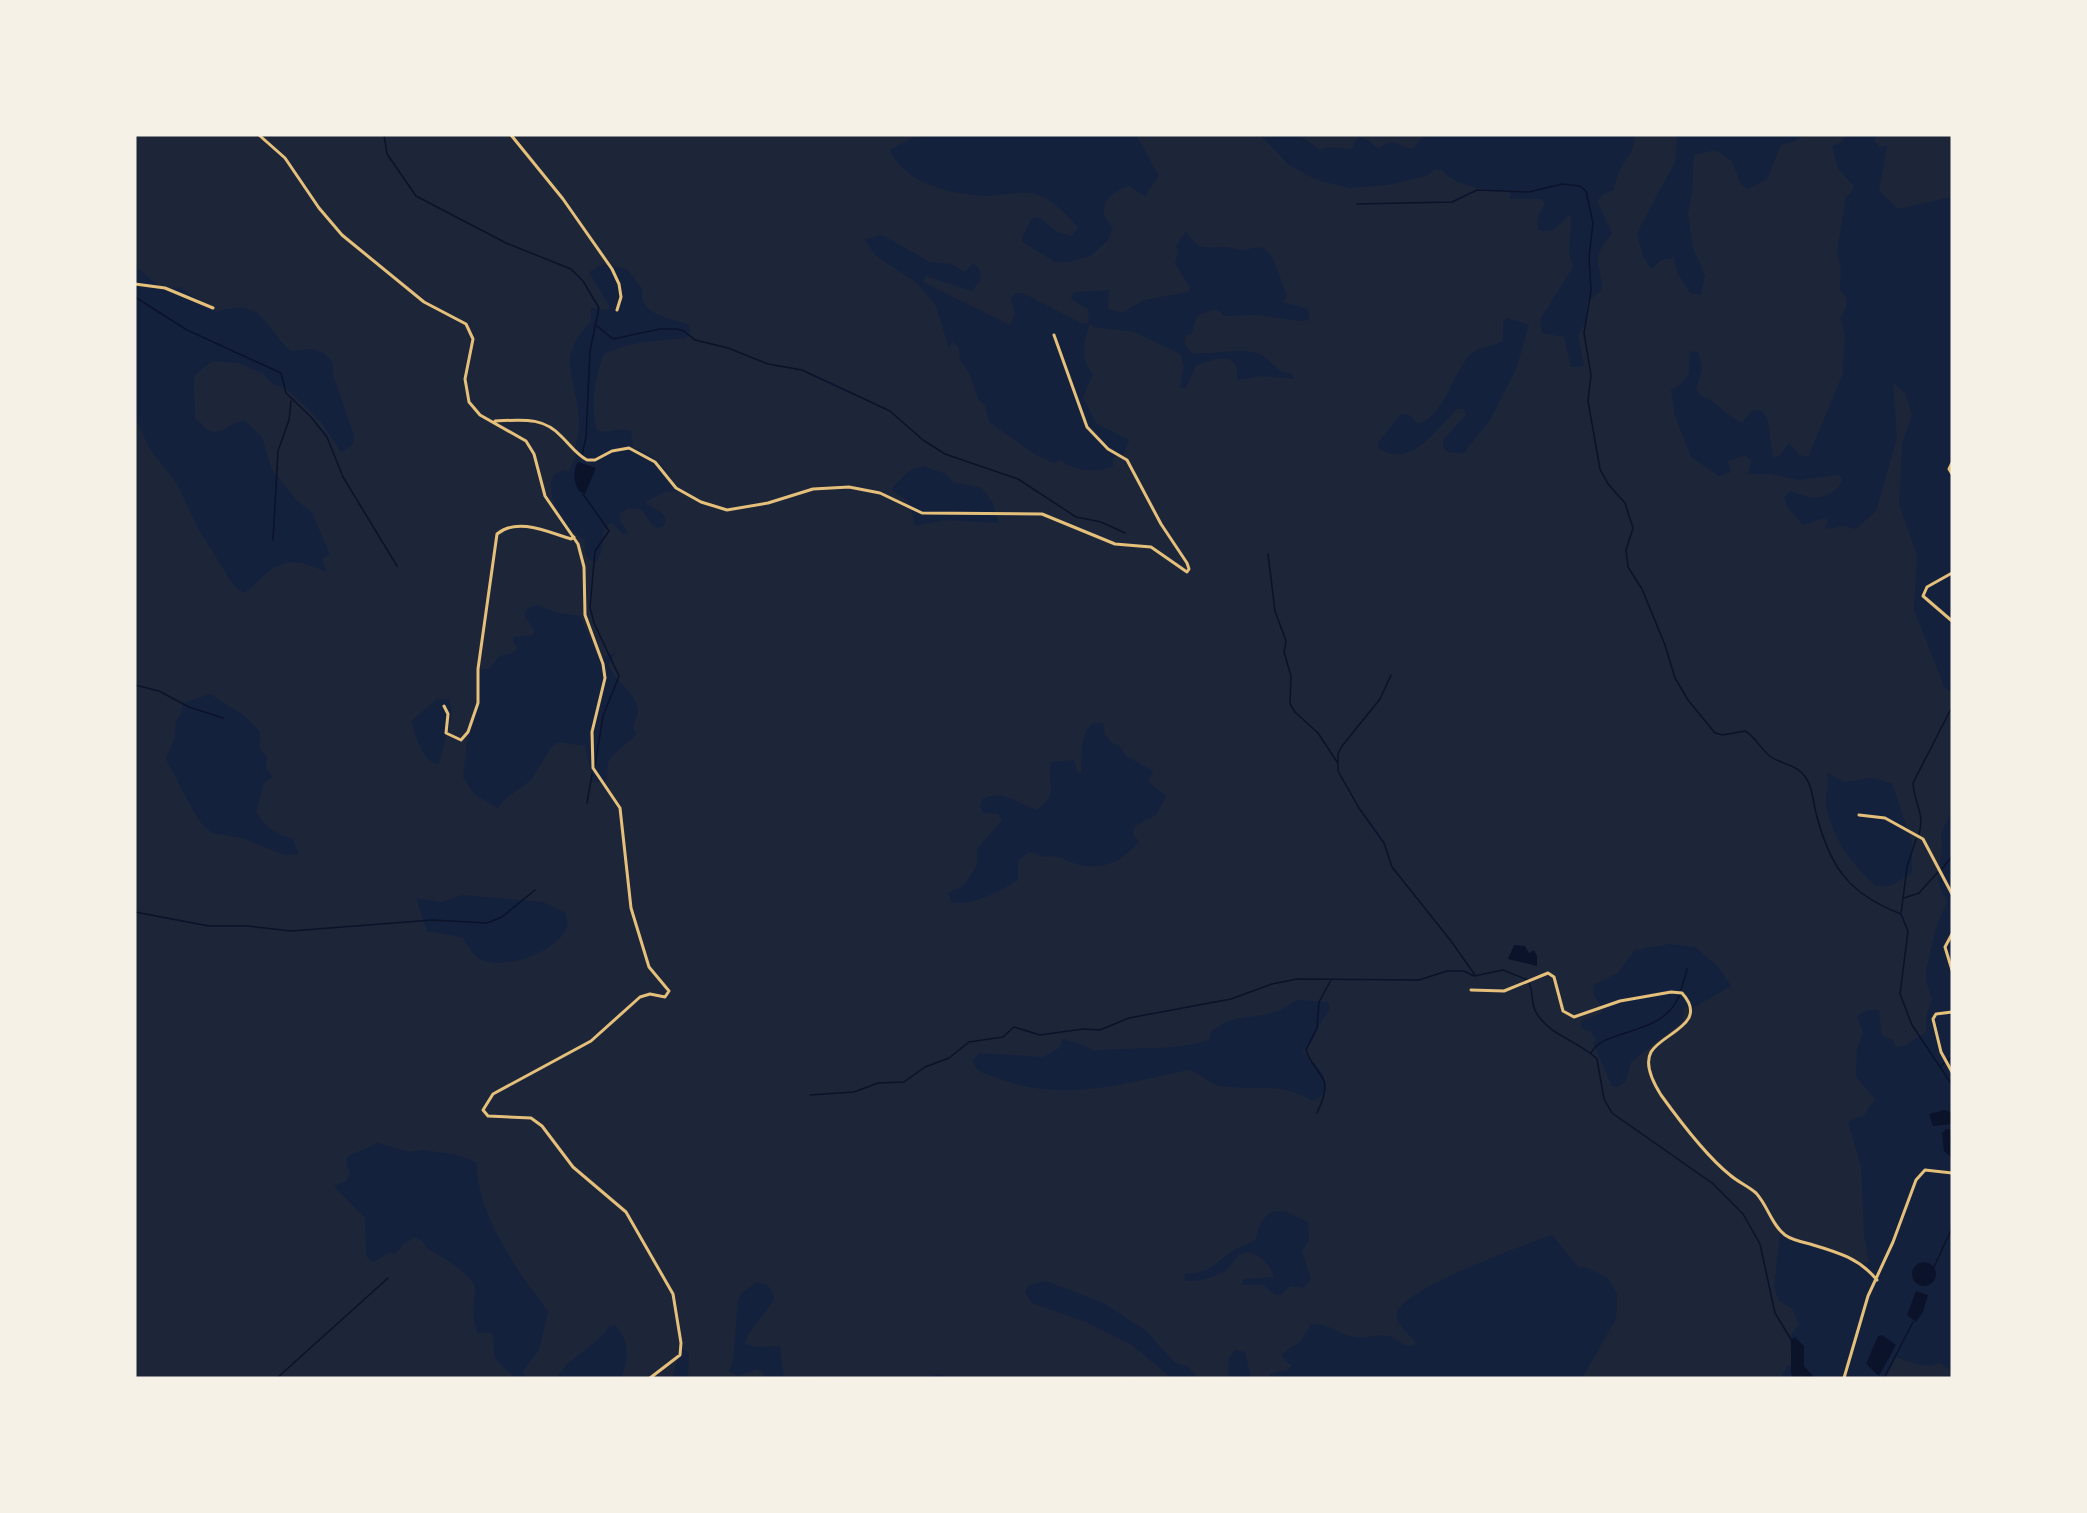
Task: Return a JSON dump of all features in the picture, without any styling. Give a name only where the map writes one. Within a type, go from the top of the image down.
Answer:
[{"type":"street","points":[[259,135],[285,158],[319,208],[342,235],[424,302],[466,324],[473,339],[465,379],[468,398],[477,412],[518,434],[530,445],[545,496],[574,537],[581,551],[584,567],[585,615],[603,664],[605,678],[592,732],[592,768],[620,808],[631,908],[649,967],[669,991],[665,998],[650,994],[640,997],[591,1041],[493,1094],[483,1110],[488,1116],[531,1118],[542,1126],[573,1167],[600,1187],[636,1225],[673,1294],[681,1343],[680,1355],[650,1378]]},
{"type":"street","points":[[511,135],[563,199],[612,269],[619,284],[621,297],[617,310]]},
{"type":"street","points":[[135,284],[165,288],[213,308]]},
{"type":"street","points":[[493,422],[534,420],[544,423],[555,429],[587,460],[595,460],[612,451],[629,448],[653,460],[676,488],[713,507],[727,510],[745,508],[813,489],[859,487],[880,493],[921,513],[1042,514],[1115,544],[1151,547],[1187,573],[1189,569],[1187,563],[1161,524],[1127,460],[1108,449],[1087,427],[1054,335]]},
{"type":"street","points":[[1952,463],[1949,469],[1952,474]]},
{"type":"street","points":[[444,706],[448,714],[446,733],[453,739],[461,741],[468,732],[478,703],[478,669],[496,534],[507,527],[518,526],[571,539],[574,537]]},
{"type":"street","points":[[1952,573],[1927,588],[1923,596],[1952,621]]},
{"type":"street","points":[[1859,815],[1885,818],[1923,839],[1952,894]]},
{"type":"street","points":[[1952,934],[1945,947],[1952,970]]},
{"type":"street","points":[[1471,990],[1504,991],[1548,973],[1554,977],[1563,1011],[1574,1017],[1620,1001],[1671,992],[1682,993],[1689,1005],[1689,1016],[1685,1023],[1654,1049],[1649,1057],[1656,1087],[1682,1124],[1723,1168],[1756,1193],[1773,1221],[1786,1236],[1856,1260],[1867,1267],[1876,1280]]},
{"type":"street","points":[[1952,1012],[1936,1014],[1933,1019],[1941,1052],[1952,1072]]},
{"type":"street","points":[[1844,1378],[1869,1296],[1922,1171],[1952,1173]]},
{"type":"shaded area","points":[[135,135],[924,135],[916,136],[890,150],[907,172],[932,186],[961,193],[989,196],[1029,193],[1047,199],[1078,227],[1072,236],[1057,232],[1038,217],[1031,219],[1021,241],[1055,262],[1069,262],[1091,256],[1108,240],[1113,229],[1105,217],[1104,208],[1112,195],[1129,186],[1145,196],[1159,176],[1136,135],[1260,135],[1289,165],[1317,180],[1349,188],[1387,185],[1427,176],[1434,170],[1442,170],[1464,185],[1510,192],[1510,199],[1541,199],[1545,204],[1537,220],[1539,230],[1553,230],[1569,215],[1571,219],[1569,252],[1573,267],[1540,320],[1542,333],[1564,337],[1571,367],[1584,366],[1578,335],[1586,322],[1587,302],[1602,290],[1598,256],[1612,233],[1597,201],[1603,194],[1614,190],[1618,175],[1631,152],[1636,135],[1676,135],[1677,138],[1675,162],[1637,233],[1643,256],[1651,269],[1661,260],[1674,258],[1677,272],[1690,293],[1701,295],[1705,275],[1693,248],[1688,214],[1692,193],[1694,155],[1715,150],[1732,161],[1741,185],[1748,189],[1767,179],[1781,145],[1795,141],[1804,135],[1845,135],[1842,142],[1832,146],[1838,169],[1854,186],[1846,197],[1837,251],[1841,268],[1840,290],[1847,299],[1846,308],[1840,319],[1845,339],[1843,374],[1808,457],[1800,455],[1789,443],[1781,454],[1773,459],[1768,421],[1762,411],[1753,410],[1742,423],[1700,395],[1696,390],[1702,370],[1699,353],[1693,351],[1689,354],[1689,374],[1680,385],[1671,390],[1675,416],[1691,457],[1719,476],[1731,472],[1728,461],[1745,455],[1751,461],[1748,474],[1770,474],[1799,480],[1839,475],[1843,480],[1826,496],[1805,496],[1791,491],[1784,497],[1788,508],[1803,525],[1823,518],[1828,520],[1825,526],[1827,529],[1845,526],[1856,529],[1876,511],[1897,438],[1893,383],[1905,393],[1912,415],[1902,444],[1899,504],[1917,555],[1914,610],[1944,686],[1952,694],[1952,811],[1941,833],[1942,847],[1938,878],[1939,886],[1947,902],[1936,928],[1926,970],[1926,981],[1932,999],[1926,1016],[1926,1032],[1906,1045],[1896,1047],[1893,1040],[1882,1035],[1879,1010],[1868,1010],[1857,1016],[1863,1032],[1857,1050],[1856,1077],[1875,1099],[1864,1115],[1848,1122],[1861,1166],[1864,1235],[1869,1262],[1862,1264],[1833,1252],[1788,1240],[1780,1233],[1774,1287],[1779,1301],[1792,1308],[1799,1325],[1791,1339],[1792,1365],[1787,1367],[1781,1378],[1582,1378],[1616,1319],[1617,1294],[1608,1278],[1588,1268],[1578,1267],[1552,1235],[1467,1268],[1441,1280],[1404,1303],[1397,1313],[1398,1321],[1416,1343],[1408,1346],[1392,1337],[1380,1335],[1355,1337],[1330,1327],[1311,1324],[1301,1341],[1282,1354],[1285,1361],[1292,1365],[1288,1370],[1269,1374],[1270,1378],[1251,1378],[1245,1352],[1235,1350],[1229,1358],[1228,1378],[1198,1378],[1187,1366],[1175,1363],[1145,1330],[1103,1303],[1046,1281],[1029,1285],[1025,1292],[1032,1303],[1086,1322],[1132,1345],[1171,1378],[1126,1376],[1124,1378],[952,1378],[938,1374],[927,1378],[784,1376],[780,1346],[756,1347],[745,1344],[748,1335],[774,1300],[769,1288],[757,1282],[742,1293],[738,1300],[733,1361],[729,1371],[738,1376],[758,1369],[767,1378],[688,1378],[689,1354],[681,1347],[672,1378],[621,1378],[626,1364],[627,1350],[623,1337],[615,1325],[609,1327],[569,1363],[557,1378],[527,1378],[522,1372],[539,1350],[548,1312],[496,1233],[480,1191],[477,1163],[458,1155],[423,1150],[410,1152],[377,1143],[347,1157],[346,1165],[350,1173],[346,1181],[334,1186],[365,1218],[366,1256],[373,1262],[391,1252],[395,1254],[415,1237],[430,1250],[461,1270],[475,1285],[473,1314],[477,1333],[492,1333],[495,1357],[515,1378],[135,1378],[135,418],[150,449],[177,484],[198,528],[232,583],[243,593],[251,589],[270,571],[285,563],[300,563],[327,572],[322,558],[330,555],[312,513],[296,500],[271,468],[262,437],[245,421],[214,432],[195,419],[195,375],[212,361],[239,363],[262,373],[273,384],[286,388],[321,422],[341,452],[352,445],[354,436],[334,378],[332,361],[325,354],[313,349],[291,351],[261,316],[253,311],[232,308],[216,312],[180,287],[165,290],[135,266]],"holes":[[[1186,231],[1194,242],[1206,247],[1243,250],[1260,247],[1266,250],[1273,259],[1287,295],[1283,302],[1308,309],[1310,320],[1299,321],[1259,315],[1224,316],[1217,309],[1203,313],[1196,318],[1192,333],[1186,335],[1184,342],[1191,353],[1240,351],[1257,353],[1276,368],[1291,373],[1294,379],[1261,376],[1237,380],[1235,364],[1226,359],[1219,359],[1196,366],[1185,389],[1180,387],[1184,366],[1180,354],[1135,332],[1093,327],[1090,323],[1084,356],[1093,374],[1083,397],[1096,423],[1129,440],[1124,454],[1113,458],[1113,466],[1093,471],[1072,467],[1061,460],[1054,463],[1036,455],[989,422],[985,405],[978,399],[970,375],[960,360],[959,347],[952,342],[949,348],[936,306],[918,284],[874,254],[865,239],[882,235],[930,262],[952,264],[964,272],[974,263],[979,269],[981,279],[972,291],[926,276],[923,282],[1010,325],[1015,314],[1011,299],[1015,293],[1025,294],[1081,323],[1088,323],[1089,310],[1071,299],[1074,292],[1109,290],[1108,309],[1122,313],[1144,300],[1188,292],[1190,288],[1175,263],[1178,252],[1176,246]],[[604,264],[627,269],[643,290],[642,298],[645,305],[658,315],[690,325],[690,333],[686,338],[634,344],[604,354],[594,392],[597,430],[631,431],[633,448],[655,459],[679,491],[664,492],[645,502],[663,514],[664,526],[658,528],[653,526],[642,510],[629,508],[620,513],[620,520],[628,533],[623,534],[612,523],[608,524],[605,528],[601,553],[596,562],[589,559],[586,554],[585,539],[563,521],[553,501],[551,482],[555,474],[564,470],[569,471],[576,456],[574,451],[579,422],[570,368],[573,347],[591,321],[591,308],[608,310],[610,307],[589,272]],[[1507,318],[1529,325],[1516,369],[1490,420],[1463,454],[1448,452],[1443,447],[1443,440],[1466,415],[1464,409],[1457,409],[1431,436],[1412,451],[1401,454],[1390,453],[1378,448],[1378,443],[1401,414],[1409,415],[1418,424],[1427,419],[1442,403],[1459,371],[1472,353],[1503,341],[1503,322]],[[923,466],[946,474],[953,482],[982,488],[993,503],[998,523],[944,520],[915,526],[909,502],[891,489],[910,470]],[[537,605],[558,613],[580,616],[599,659],[616,652],[608,664],[636,704],[638,712],[633,728],[637,734],[608,762],[607,782],[593,782],[585,746],[558,742],[552,746],[531,780],[503,801],[498,808],[474,794],[463,777],[467,743],[478,700],[477,668],[488,669],[500,656],[512,653],[517,648],[513,641],[514,637],[533,635],[534,630],[524,615],[526,610]],[[210,694],[245,716],[260,732],[260,749],[267,757],[266,768],[273,777],[264,783],[256,812],[272,830],[293,839],[298,854],[285,855],[242,838],[212,833],[201,823],[166,759],[174,740],[176,720],[186,702]],[[437,699],[449,699],[452,713],[439,764],[428,758],[417,740],[411,721]],[[1103,723],[1105,734],[1111,742],[1120,747],[1126,756],[1153,771],[1148,782],[1166,796],[1156,815],[1135,826],[1133,835],[1139,841],[1125,855],[1100,866],[1081,865],[1058,857],[1044,857],[1029,853],[1018,861],[1018,880],[977,900],[952,902],[948,893],[963,886],[969,878],[977,865],[977,849],[1002,820],[998,814],[983,813],[980,806],[982,799],[990,796],[1004,796],[1037,810],[1051,793],[1051,762],[1074,760],[1077,771],[1081,773],[1084,738],[1090,726]],[[1827,773],[1844,782],[1871,778],[1892,783],[1912,843],[1912,873],[1890,886],[1877,886],[1859,869],[1844,850],[1833,828],[1826,805]],[[463,895],[543,902],[566,913],[567,927],[552,945],[526,958],[512,962],[486,961],[476,956],[462,937],[427,931],[416,898],[441,902]],[[1670,944],[1695,947],[1719,968],[1731,986],[1693,1008],[1684,1007],[1682,1022],[1631,1062],[1626,1081],[1618,1087],[1612,1086],[1593,1043],[1596,1040],[1590,1031],[1581,1028],[1581,1021],[1602,1013],[1603,1008],[1594,996],[1593,985],[1618,973],[1635,950]],[[1299,1000],[1328,1002],[1330,1009],[1311,1042],[1302,1052],[1314,1062],[1326,1082],[1321,1095],[1313,1101],[1278,1089],[1220,1086],[1187,1070],[1092,1089],[1044,1089],[1021,1085],[986,1074],[979,1071],[972,1061],[979,1053],[1043,1057],[1059,1048],[1063,1039],[1088,1047],[1093,1051],[1195,1044],[1209,1040],[1211,1032],[1227,1022],[1269,1014]],[[1276,1211],[1287,1212],[1308,1222],[1309,1240],[1302,1252],[1311,1279],[1303,1288],[1290,1286],[1282,1294],[1276,1295],[1263,1285],[1242,1285],[1243,1279],[1274,1277],[1264,1260],[1247,1252],[1239,1255],[1226,1270],[1217,1275],[1199,1280],[1185,1280],[1186,1273],[1206,1270],[1234,1250],[1256,1239],[1264,1218]]]},
{"type":"shaded area","points":[[1299,135],[1425,135],[1412,149],[1393,142],[1378,149],[1368,140],[1358,137],[1351,149],[1328,147],[1320,150]]},
{"type":"shaded area","points":[[1877,135],[1952,135],[1952,197],[1898,209],[1879,191],[1887,146],[1879,147],[1874,141]]},
{"type":"shaded area","points":[[578,462],[596,468],[585,494],[579,491],[575,481],[574,473]]},
{"type":"shaded area","points":[[1514,945],[1525,946],[1529,953],[1534,950],[1537,956],[1537,966],[1508,959]]},
{"type":"shaded area","points":[[1944,1110],[1952,1112],[1952,1124],[1933,1126],[1929,1114]]},
{"type":"shaded area","points":[[1946,1129],[1952,1129],[1952,1158],[1944,1151],[1942,1133]]},
{"type":"shaded area","points":[[1924,1262],[1933,1265],[1936,1274],[1933,1283],[1924,1286],[1915,1283],[1912,1274],[1915,1265]]},
{"type":"shaded area","points":[[1916,1291],[1928,1295],[1923,1312],[1916,1322],[1907,1315]]},
{"type":"shaded area","points":[[1882,1335],[1896,1345],[1879,1376],[1866,1364],[1878,1336]]},
{"type":"shaded area","points":[[1795,1337],[1804,1346],[1804,1366],[1815,1378],[1794,1378],[1791,1374],[1791,1340]]},
{"type":"shaded area","points":[[1896,1357],[1929,1366],[1939,1363],[1952,1371],[1952,1378],[1886,1378]]},
{"type":"waterway","points":[[384,135],[387,154],[416,196],[506,243],[571,269],[583,281],[599,308],[590,351],[586,437],[582,455]]},
{"type":"waterway","points":[[1357,204],[1452,202],[1477,190],[1529,192],[1562,184],[1580,186],[1586,191],[1593,223],[1589,257],[1591,291],[1584,333],[1591,375],[1588,401],[1600,469],[1608,484],[1625,503],[1633,528],[1626,550],[1628,567],[1642,589],[1665,645],[1675,678],[1688,700],[1715,733],[1723,735],[1745,731],[1771,757],[1802,773],[1810,786],[1828,849],[1844,877],[1868,898],[1901,914]]},
{"type":"waterway","points":[[135,297],[187,330],[281,373],[286,393],[311,417],[327,437],[343,477],[397,566]]},
{"type":"waterway","points":[[597,326],[613,339],[660,329],[677,329],[684,331],[695,340],[728,348],[768,364],[802,370],[890,411],[923,440],[945,454],[1018,479],[1076,517],[1101,522],[1125,533]]},
{"type":"waterway","points":[[273,540],[278,451],[289,420],[291,401]]},
{"type":"waterway","points":[[583,494],[609,531],[595,551],[590,607],[594,623],[619,676],[603,716],[595,766]]},
{"type":"waterway","points":[[1268,554],[1275,611],[1286,641],[1284,652],[1291,676],[1290,704],[1295,712],[1318,733],[1337,762]]},
{"type":"waterway","points":[[1391,675],[1380,699],[1342,746],[1338,754],[1338,771],[1359,808],[1384,843],[1392,867],[1475,975]]},
{"type":"waterway","points":[[135,685],[159,691],[189,707],[223,718]]},
{"type":"waterway","points":[[1919,834],[1921,820],[1913,783],[1952,707]]},
{"type":"waterway","points":[[587,803],[592,774]]},
{"type":"waterway","points":[[1916,839],[1907,867],[1901,914],[1908,931],[1900,994],[1912,1025],[1952,1085]]},
{"type":"waterway","points":[[1942,869],[1952,856]]},
{"type":"waterway","points":[[1904,898],[1919,893],[1938,872]]},
{"type":"waterway","points":[[135,912],[209,926],[248,926],[291,931],[432,920],[487,923],[502,917],[535,890]]},
{"type":"waterway","points":[[1681,990],[1687,969]]},
{"type":"waterway","points":[[810,1095],[854,1092],[878,1083],[904,1082],[925,1067],[949,1058],[969,1042],[1003,1037],[1014,1027],[1040,1035],[1083,1029],[1100,1030],[1129,1018],[1231,999],[1272,984],[1297,979],[1419,980],[1447,971],[1464,971],[1474,976],[1503,970],[1528,980]]},
{"type":"waterway","points":[[1317,1113],[1325,1090],[1325,1083],[1306,1050],[1317,1028],[1319,1002],[1331,980]]},
{"type":"waterway","points":[[1529,983],[1535,1010],[1543,1022],[1597,1059],[1604,1099],[1612,1113],[1712,1183],[1743,1214],[1760,1244],[1775,1313],[1792,1341]]},
{"type":"waterway","points":[[1591,1053],[1608,1039],[1660,1019],[1671,1009],[1679,996]]},
{"type":"waterway","points":[[1948,1060],[1952,1057]]},
{"type":"waterway","points":[[1940,1067],[1944,1063]]},
{"type":"waterway","points":[[1934,1267],[1952,1228]]},
{"type":"waterway","points":[[277,1378],[388,1278]]},
{"type":"waterway","points":[[1884,1378],[1913,1322]]}]
